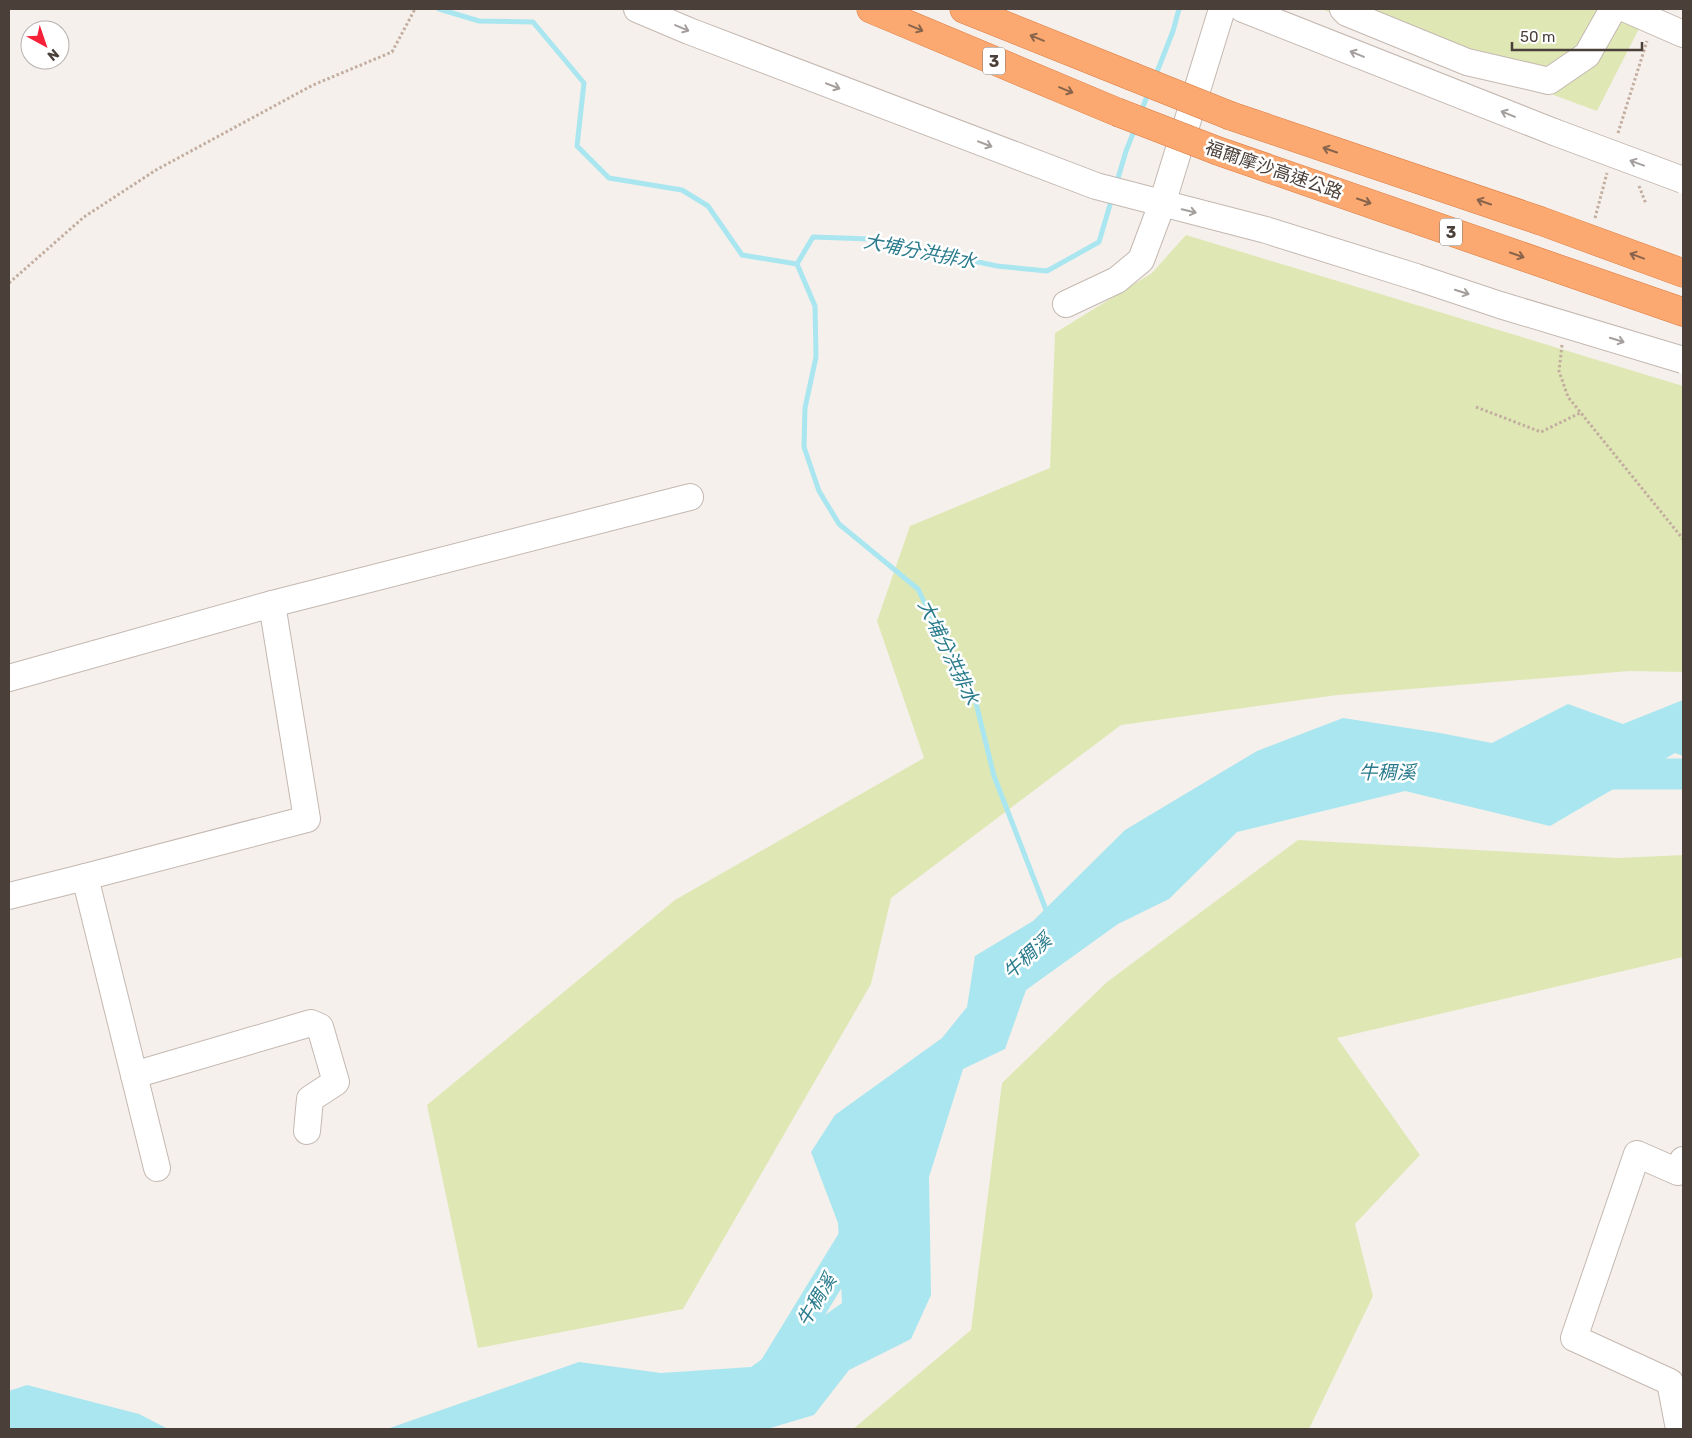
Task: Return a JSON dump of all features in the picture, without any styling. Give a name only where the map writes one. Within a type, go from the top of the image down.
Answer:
[{"type":"highway","name":"福爾摩沙高速公路","points":[[871,9],[1117,112],[1218,151],[1683,312]]},
{"type":"highway","name":"福爾摩沙高速公路","points":[[964,9],[1231,116],[1541,221],[1683,273]]},
{"type":"street","points":[[637,9],[689,31],[1096,186],[1266,230],[1500,305],[1683,360]]},
{"type":"street","points":[[1066,304],[1117,280],[1141,260],[1162,204],[1222,9]]},
{"type":"street","points":[[1243,9],[1554,132],[1683,180]]},
{"type":"street","points":[[1343,9],[1347,13],[1467,62],[1549,81],[1587,55],[1613,9]]},
{"type":"street","points":[[1626,9],[1683,34]]},
{"type":"street","points":[[9,678],[272,604],[690,497]]},
{"type":"street","points":[[9,896],[307,819],[272,604]]},
{"type":"street","points":[[85,877],[157,1168]]},
{"type":"street","points":[[134,1075],[311,1023],[320,1027],[336,1082],[310,1099],[307,1131]]},
{"type":"street","points":[[1679,1429],[1670,1382],[1574,1338],[1636,1154],[1678,1172],[1683,1160]]},
{"type":"path","points":[[9,283],[84,217],[156,170],[313,85],[392,52],[415,9]]},
{"type":"path","points":[[1476,407],[1541,432],[1580,414]]},
{"type":"green space","points":[[1321,9],[1649,9],[1597,111]]},
{"type":"green space","points":[[1186,235],[1683,386],[1683,672],[1629,671],[1337,695],[1121,725],[891,898],[871,984],[683,1309],[478,1348],[427,1105],[675,900],[924,758],[877,621],[910,526],[1050,468],[1055,333],[1152,273]]},
{"type":"green space","points":[[1298,840],[1618,858],[1683,855],[1683,957],[1337,1038],[1420,1155],[1355,1224],[1373,1296],[1309,1429],[853,1429],[971,1330],[1002,1083],[1107,982]]},
{"type":"water","points":[[1683,700],[1683,756],[1675,753],[1550,826],[1405,791],[1237,832],[1169,899],[1118,924],[1026,990],[1005,1049],[963,1069],[929,1177],[931,1295],[911,1339],[849,1370],[814,1415],[767,1429],[387,1429],[579,1362],[661,1373],[751,1367],[842,1303],[838,1223],[811,1152],[835,1115],[942,1038],[967,1007],[975,956],[1033,921],[1125,830],[1257,751],[1343,718],[1492,743],[1568,704],[1623,724]]},
{"type":"water","points":[[27,1385],[139,1414],[168,1429],[9,1429],[9,1391]]},
{"type":"waterway","points":[[439,9],[479,21],[533,22],[584,83],[577,146],[609,178],[682,190],[708,206],[742,255],[797,264]]},
{"type":"waterway","name":"大埔分洪排水","points":[[1155,77],[1173,31],[1179,9]]},
{"type":"waterway","name":"大埔分洪排水","points":[[1141,112],[1149,91]]},
{"type":"waterway","name":"大埔分洪排水","points":[[1116,185],[1136,126]]},
{"type":"waterway","name":"大埔分洪排水","points":[[1048,915],[994,776],[974,695],[940,635],[918,589],[839,524],[819,491],[804,447],[805,408],[816,357],[815,306],[797,264],[813,237],[870,239],[997,266],[1047,271],[1099,242],[1112,198]]},
{"type":"waterway","name":"牛稠溪","points":[[1595,774],[1683,774]]},
{"type":"waterway","name":"牛稠溪","points":[[772,1372],[862,1225]]}]
